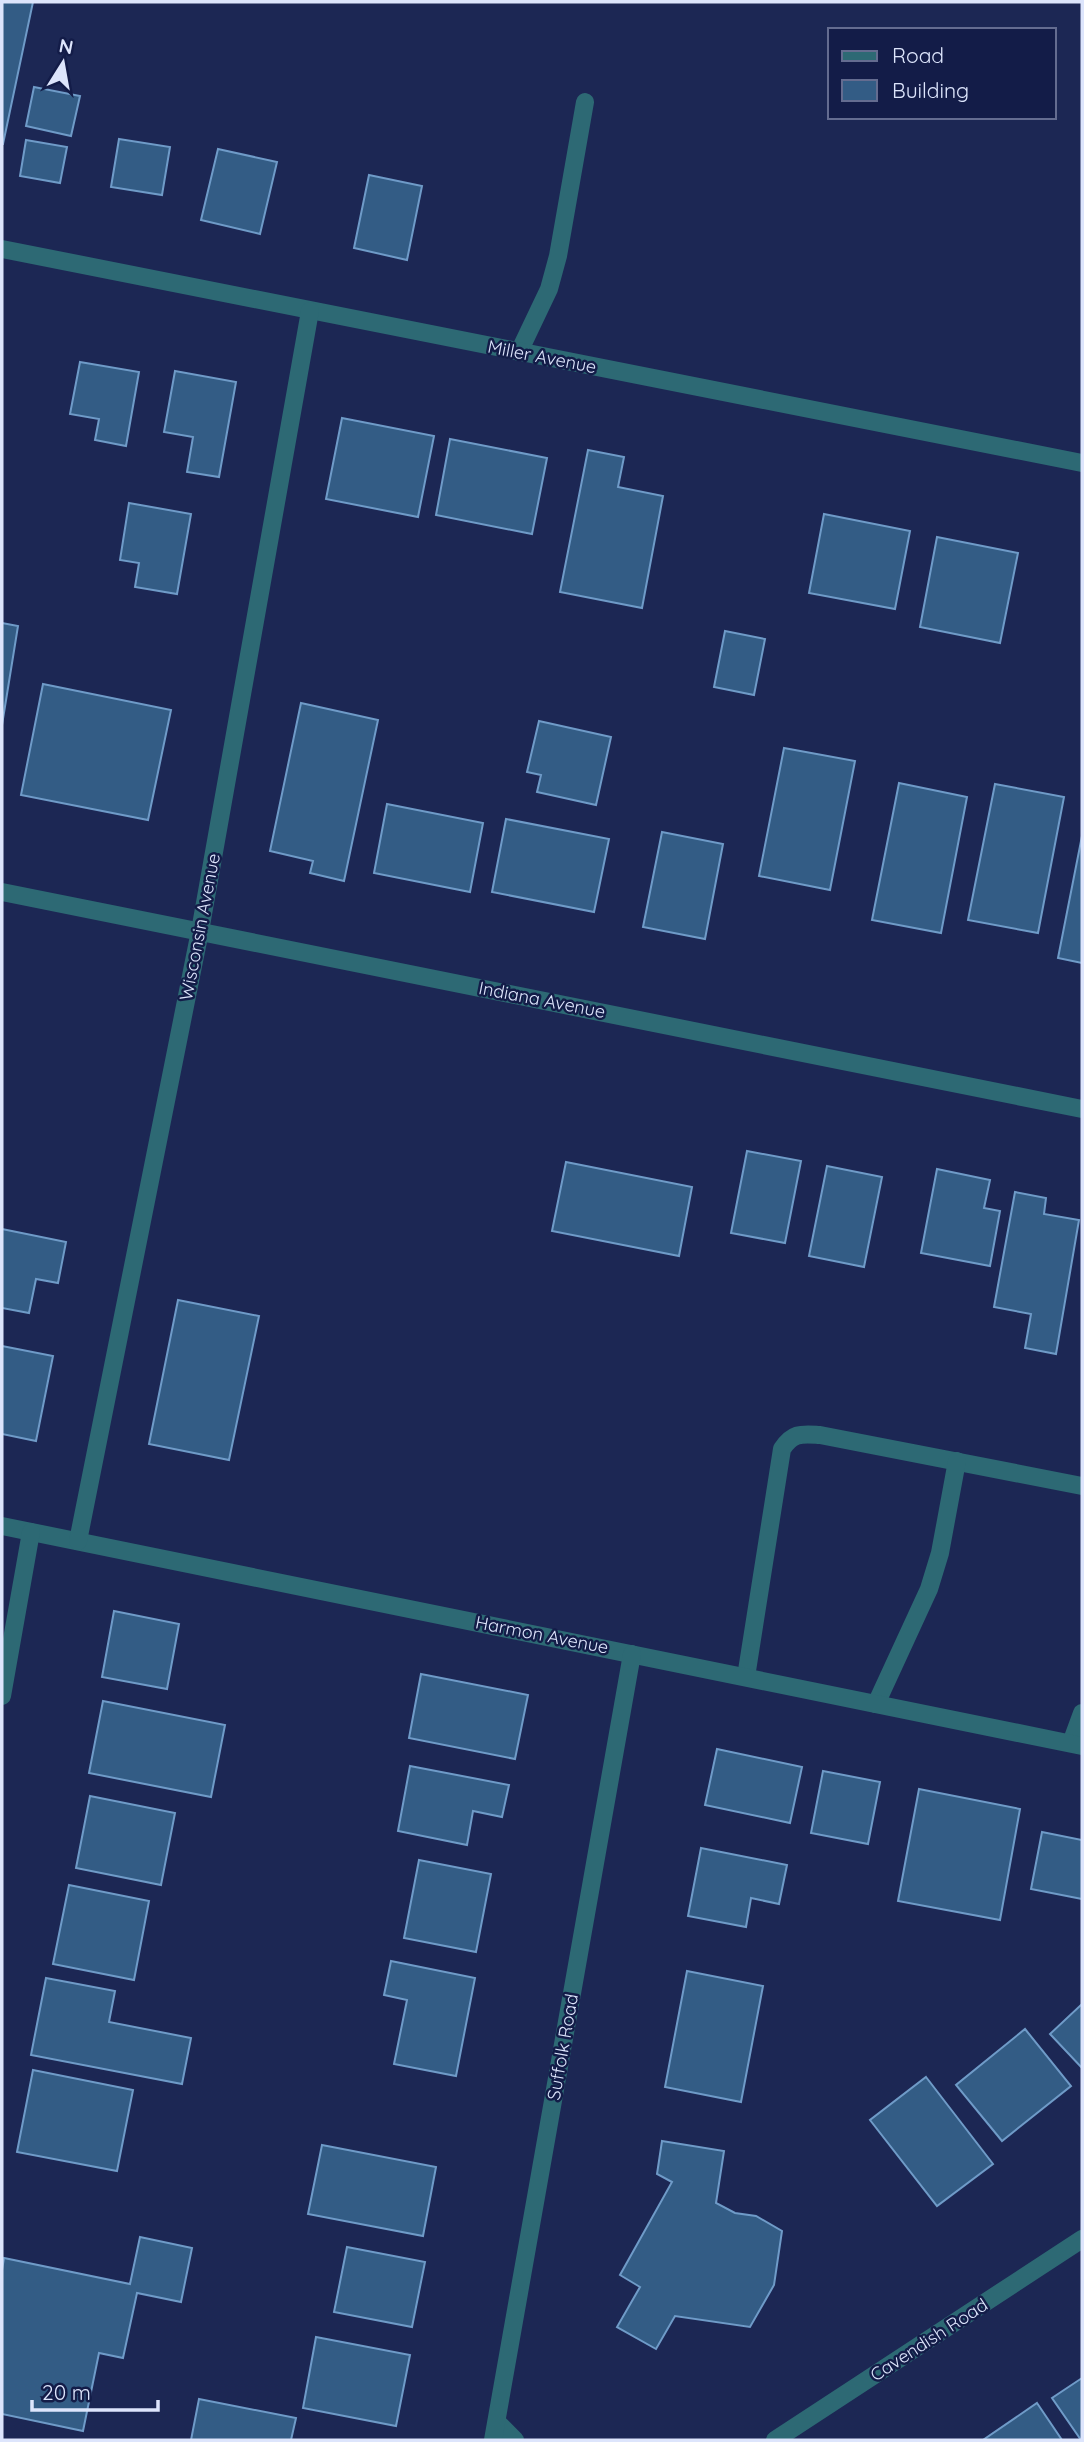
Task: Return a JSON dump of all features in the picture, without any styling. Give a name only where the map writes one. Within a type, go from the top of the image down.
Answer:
[{"type":"street","points":[[519,352],[549,289],[558,256],[585,102]]},
{"type":"street","name":"Miller Avenue","points":[[2,249],[1082,463]]},
{"type":"street","name":"Wisconsin Avenue","points":[[78,1541],[200,931],[310,312]]},
{"type":"street","name":"Indiana Avenue","points":[[2,892],[1082,1109]]},
{"type":"street","points":[[746,1677],[782,1449],[788,1439],[801,1434],[820,1435],[1082,1486]]},
{"type":"street","points":[[876,1704],[929,1589],[940,1553],[957,1461]]},
{"type":"street","name":"Harmon Avenue","points":[[2,1526],[1077,1744]]},
{"type":"street","points":[[2,1696],[30,1532]]},
{"type":"street","name":"Suffolk Road","points":[[495,2431],[632,1654]]},
{"type":"street","points":[[1077,1744],[1082,1713]]},
{"type":"street","name":"Cavendish Road","points":[[775,2440],[1082,2239]]},
{"type":"street","points":[[495,2431],[515,2440]]},
{"type":"building","points":[[2,2],[33,2],[3,144],[2,144]]},
{"type":"building","points":[[34,87],[80,96],[71,136],[26,126]]},
{"type":"building","points":[[119,139],[170,147],[162,195],[111,187]]},
{"type":"building","points":[[26,140],[67,147],[60,183],[20,176]]},
{"type":"building","points":[[218,149],[277,162],[260,234],[201,220]]},
{"type":"building","points":[[369,175],[422,186],[407,260],[354,248]]},
{"type":"building","points":[[80,362],[139,372],[126,446],[95,440],[99,419],[70,414]]},
{"type":"building","points":[[175,371],[236,382],[219,477],[187,472],[193,437],[164,432]]},
{"type":"building","points":[[342,418],[434,436],[418,517],[326,499]]},
{"type":"building","points":[[450,439],[547,458],[532,534],[436,515]]},
{"type":"building","points":[[588,450],[624,457],[618,487],[663,496],[642,608],[560,592]]},
{"type":"building","points":[[129,503],[191,514],[177,594],[135,587],[139,563],[120,560]]},
{"type":"building","points":[[824,514],[910,531],[895,609],[809,593]]},
{"type":"building","points":[[937,537],[1018,553],[1000,643],[920,627]]},
{"type":"building","points":[[2,623],[18,626],[2,725]]},
{"type":"building","points":[[725,631],[765,639],[754,695],[714,687]]},
{"type":"building","points":[[43,684],[171,710],[148,820],[21,795]]},
{"type":"building","points":[[301,703],[378,720],[344,881],[310,873],[313,861],[270,851]]},
{"type":"building","points":[[539,721],[611,737],[596,805],[537,792],[541,775],[527,772]]},
{"type":"building","points":[[784,748],[855,761],[830,890],[759,876]]},
{"type":"building","points":[[899,783],[967,797],[941,933],[872,920]]},
{"type":"building","points":[[995,784],[1064,797],[1038,933],[968,920]]},
{"type":"building","points":[[387,804],[483,823],[470,892],[374,873]]},
{"type":"building","points":[[506,819],[609,839],[594,912],[492,892]]},
{"type":"building","points":[[662,832],[723,844],[705,939],[643,927]]},
{"type":"building","points":[[1082,836],[1082,963],[1058,958]]},
{"type":"building","points":[[747,1151],[801,1161],[785,1243],[731,1233]]},
{"type":"building","points":[[566,1162],[692,1187],[679,1256],[552,1231]]},
{"type":"building","points":[[827,1166],[882,1177],[864,1267],[809,1256]]},
{"type":"building","points":[[937,1169],[990,1180],[984,1208],[1000,1211],[990,1266],[921,1253]]},
{"type":"building","points":[[1015,1192],[1046,1198],[1044,1214],[1079,1220],[1056,1354],[1025,1348],[1031,1314],[994,1307]]},
{"type":"building","points":[[2,1229],[66,1242],[58,1283],[36,1279],[29,1313],[2,1308]]},
{"type":"building","points":[[178,1300],[259,1316],[229,1460],[149,1444]]},
{"type":"building","points":[[2,1346],[53,1356],[36,1441],[2,1434]]},
{"type":"building","points":[[114,1611],[179,1624],[167,1689],[102,1677]]},
{"type":"building","points":[[421,1674],[528,1695],[515,1759],[409,1738]]},
{"type":"building","points":[[103,1701],[225,1725],[211,1797],[89,1773]]},
{"type":"building","points":[[717,1749],[802,1767],[790,1823],[705,1805]]},
{"type":"building","points":[[410,1766],[509,1785],[502,1817],[473,1811],[467,1845],[398,1831]]},
{"type":"building","points":[[823,1771],[880,1782],[868,1844],[811,1833]]},
{"type":"building","points":[[919,1789],[1020,1809],[1000,1920],[898,1901]]},
{"type":"building","points":[[90,1796],[175,1813],[161,1885],[76,1868]]},
{"type":"building","points":[[1042,1832],[1082,1840],[1082,1899],[1031,1889]]},
{"type":"building","points":[[701,1848],[787,1865],[779,1904],[751,1898],[746,1927],[688,1916]]},
{"type":"building","points":[[419,1860],[491,1874],[476,1952],[404,1938]]},
{"type":"building","points":[[69,1885],[149,1901],[134,1980],[53,1964]]},
{"type":"building","points":[[391,1961],[475,1978],[456,2076],[394,2064],[407,2000],[384,1995]]},
{"type":"building","points":[[687,1971],[763,1986],[741,2102],[665,2087]]},
{"type":"building","points":[[46,1978],[115,1991],[109,2022],[191,2038],[182,2084],[31,2055]]},
{"type":"building","points":[[1082,2004],[1082,2068],[1050,2034]]},
{"type":"building","points":[[1025,2029],[1071,2086],[1002,2141],[956,2085]]},
{"type":"building","points":[[33,2070],[133,2090],[117,2171],[17,2152]]},
{"type":"building","points":[[926,2077],[993,2164],[937,2206],[870,2120]]},
{"type":"building","points":[[662,2141],[724,2151],[716,2203],[735,2213],[756,2216],[782,2231],[774,2285],[750,2327],[675,2316],[656,2349],[617,2327],[640,2287],[620,2275],[672,2182],[657,2174]]},
{"type":"building","points":[[322,2145],[436,2167],[423,2236],[308,2214]]},
{"type":"building","points":[[140,2237],[192,2248],[181,2302],[137,2293],[123,2358],[99,2353],[83,2431],[2,2414],[4,2258],[130,2284]]},
{"type":"building","points":[[347,2247],[425,2262],[412,2327],[334,2312]]},
{"type":"building","points":[[316,2337],[410,2355],[396,2426],[303,2408]]},
{"type":"building","points":[[1082,2378],[1082,2440],[1081,2440],[1052,2398]]},
{"type":"building","points":[[199,2399],[296,2418],[291,2440],[191,2440]]},
{"type":"building","points":[[1037,2403],[1062,2440],[983,2440]]}]
